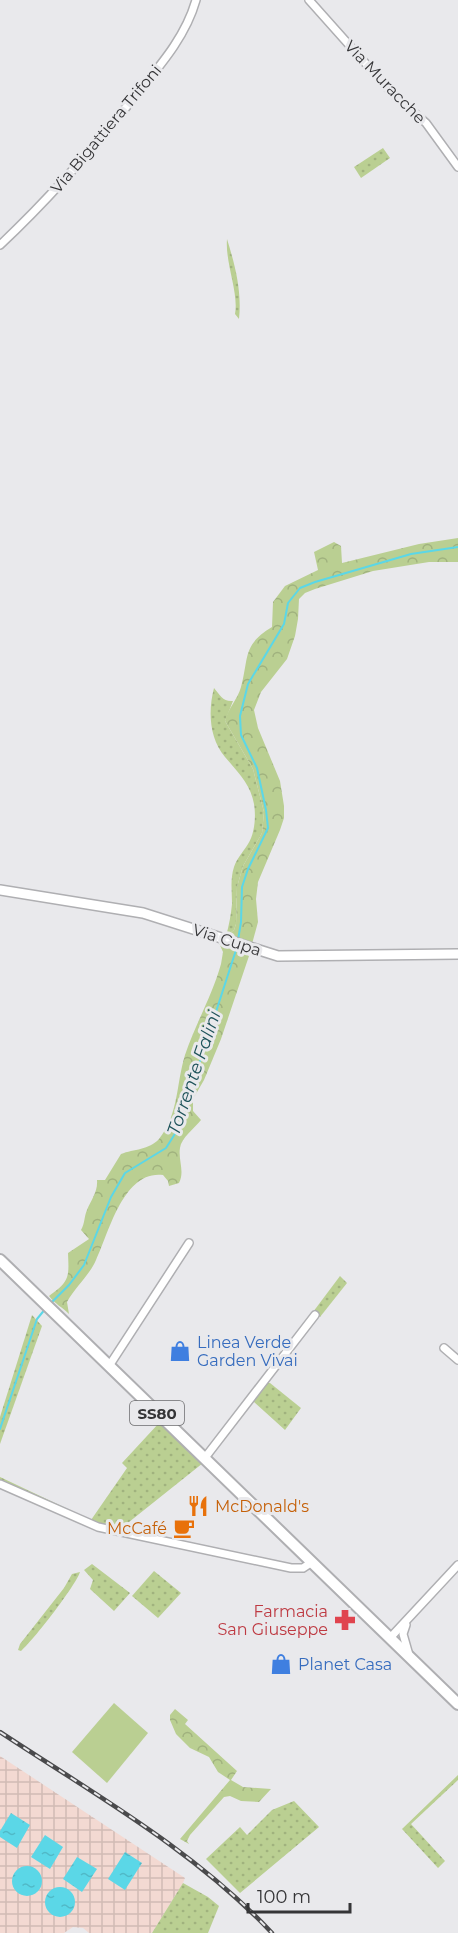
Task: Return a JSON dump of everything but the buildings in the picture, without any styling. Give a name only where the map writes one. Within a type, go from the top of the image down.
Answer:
[{"type":"main road","name":"SS80","points":[[0,1260],[458,1704]]},
{"type":"street","name":"Via Bigattiera Trifoni","points":[[0,245],[68,177],[153,74],[177,42],[196,0]]},
{"type":"street","name":"Via Muracche","points":[[309,0],[392,93],[426,123],[458,167]]},
{"type":"street","name":"Via Cupa","points":[[0,890],[143,913],[278,956],[458,954]]},
{"type":"street","points":[[109,1366],[189,1243]]},
{"type":"street","points":[[204,1459],[315,1315]]},
{"type":"street","points":[[444,1348],[458,1360]]},
{"type":"street","points":[[0,1484],[98,1527],[291,1568],[303,1569],[312,1562]]},
{"type":"street","points":[[390,1638],[458,1565]]},
{"type":"street","points":[[410,1618],[403,1634],[410,1659]]},
{"type":"shaded area","points":[[0,1756],[185,1878],[152,1933],[89,1933],[83,1928],[73,1927],[64,1933],[0,1933]]},
{"type":"green space","points":[[383,148],[390,158],[361,178],[354,167]]},
{"type":"green space","points":[[227,239],[239,288],[239,319],[235,314],[236,306]]},
{"type":"green space","points":[[458,538],[458,562],[429,562],[373,571],[315,589],[305,593],[299,599],[295,636],[287,659],[261,692],[254,710],[258,728],[280,781],[284,818],[258,882],[256,899],[258,922],[252,944],[226,936],[234,930],[236,924],[237,887],[243,866],[262,833],[264,812],[253,769],[225,721],[240,691],[251,646],[272,627],[273,602],[285,586],[318,570],[314,552],[334,542],[341,546],[342,563],[419,544]]},
{"type":"green space","points":[[214,688],[224,699],[233,701],[225,721],[253,769],[264,812],[262,833],[243,866],[237,887],[236,924],[234,930],[226,936],[232,908],[233,872],[254,830],[255,814],[247,784],[220,750],[213,733],[211,706]]},
{"type":"green space","points":[[219,943],[249,956],[221,1039],[204,1080],[193,1099],[193,1111],[201,1120],[181,1144],[181,1179],[179,1183],[169,1186],[163,1175],[149,1176],[137,1182],[119,1206],[93,1266],[67,1302],[69,1314],[49,1296],[67,1278],[68,1253],[89,1239],[81,1230],[97,1180],[105,1180],[121,1154],[155,1143],[170,1119],[185,1055],[221,964],[223,952]]},
{"type":"green space","points":[[340,1276],[347,1283],[320,1317],[313,1312]]},
{"type":"green space","points":[[32,1315],[42,1326],[0,1444],[0,1417]]},
{"type":"green space","points":[[266,1383],[270,1383],[301,1408],[285,1430],[253,1401]]},
{"type":"green space","points":[[159,1423],[203,1463],[119,1530],[91,1520],[127,1468],[122,1463]]},
{"type":"green space","points":[[0,1477],[91,1520],[0,1481]]},
{"type":"green space","points":[[92,1564],[130,1593],[114,1611],[90,1589],[93,1580],[84,1570]]},
{"type":"green space","points":[[154,1571],[181,1593],[158,1618],[132,1596]]},
{"type":"green space","points":[[80,1572],[44,1625],[21,1651],[18,1650],[20,1644],[64,1588],[72,1574]]},
{"type":"green space","points":[[114,1703],[148,1733],[107,1783],[72,1752]]},
{"type":"green space","points":[[175,1709],[188,1720],[185,1724],[237,1771],[231,1780],[243,1787],[271,1789],[259,1802],[241,1801],[230,1796],[224,1797],[190,1835],[187,1841],[189,1844],[180,1839],[230,1780],[218,1772],[209,1757],[190,1748],[176,1734],[170,1720],[170,1715]]},
{"type":"green space","points":[[458,1775],[458,1780],[411,1824],[445,1861],[438,1868],[402,1829]]},
{"type":"green space","points":[[294,1801],[319,1827],[240,1893],[206,1859],[240,1827],[247,1835],[272,1810]]},
{"type":"green space","points":[[183,1883],[219,1906],[208,1933],[152,1933]]},
{"type":"water","points":[[11,1813],[30,1825],[17,1848],[0,1837],[0,1831]]},
{"type":"water","points":[[45,1835],[63,1847],[50,1869],[31,1857]]},
{"type":"water","points":[[125,1852],[142,1863],[125,1890],[108,1879]]},
{"type":"water","points":[[77,1857],[97,1869],[82,1892],[63,1879]]},
{"type":"water","points":[[27,1866],[38,1870],[42,1881],[38,1892],[27,1896],[16,1892],[12,1881],[16,1870]]},
{"type":"water","points":[[60,1887],[71,1891],[75,1902],[71,1913],[60,1917],[49,1913],[45,1902],[49,1891]]},
{"type":"waterway","name":"Torrente Falini","points":[[238,940],[242,887],[268,828],[257,768],[241,735],[240,716],[248,684],[284,624],[288,603],[300,588],[315,582],[411,554],[458,547]]},
{"type":"waterway","name":"Torrente Falini","points":[[50,1304],[69,1285],[84,1265],[111,1197],[125,1173],[166,1148],[178,1129],[236,950]]},
{"type":"waterway","name":"Torrente Falini","points":[[0,1429],[37,1319],[46,1308]]},
{"type":"railway","points":[[0,1732],[176,1849],[210,1875],[272,1933]]},
{"type":"place","name":"Linea Verde Garden Vivai","points":[[180,1351]]},
{"type":"place","name":"McDonald's","points":[[198,1506]]},
{"type":"place","name":"McCafé","points":[[184,1528]]},
{"type":"place","name":"Farmacia San Giuseppe","points":[[345,1620]]},
{"type":"place","name":"Planet Casa","points":[[281,1664]]}]
